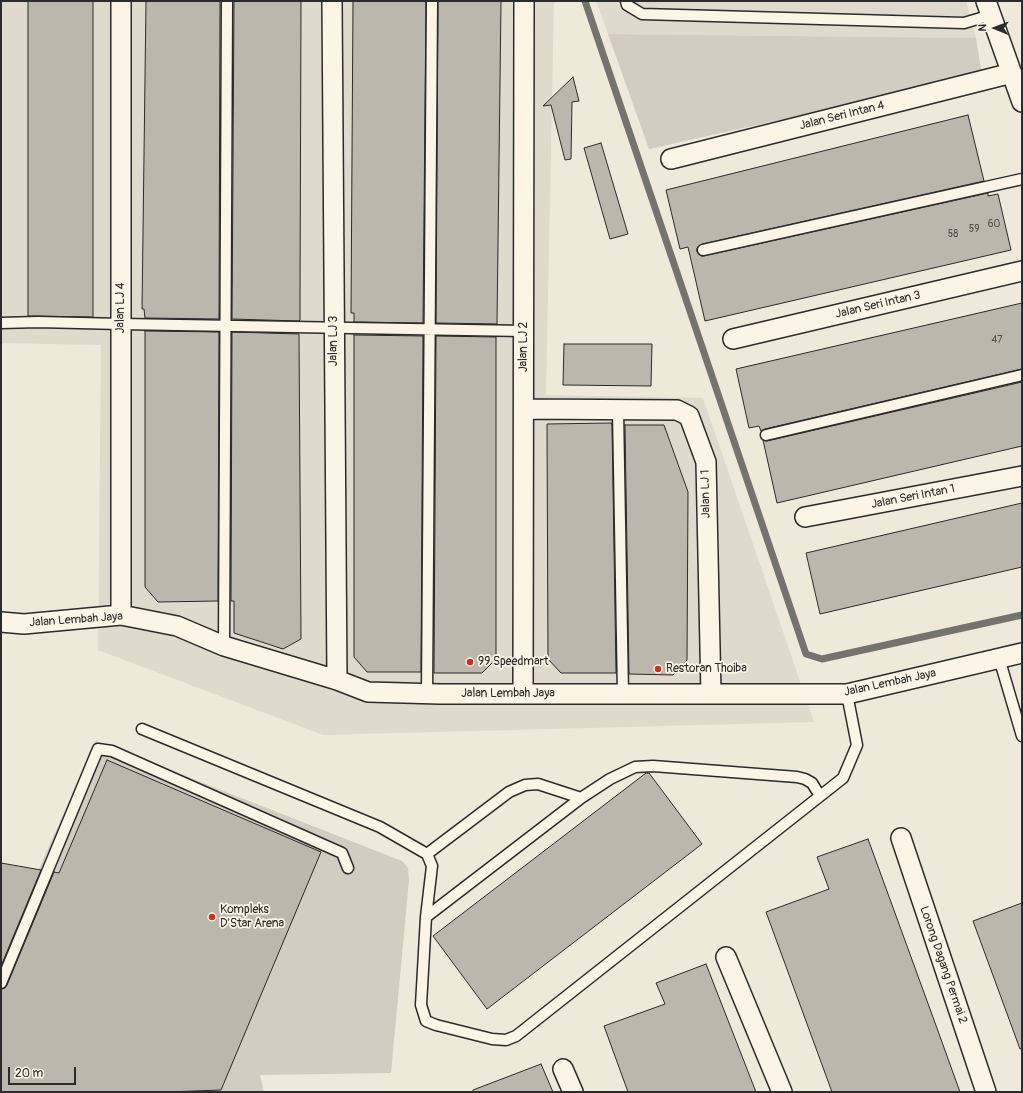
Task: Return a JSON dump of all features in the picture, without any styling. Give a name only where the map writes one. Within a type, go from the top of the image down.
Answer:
[{"type":"street","name":"Jalan LJ 4","points":[[121,1],[121,615]]},
{"type":"street","name":"Jalan LJ 3","points":[[332,1],[337,680]]},
{"type":"street","name":"Jalan LJ 2","points":[[523,694],[524,1]]},
{"type":"street","points":[[988,8],[1022,102]]},
{"type":"street","name":"Jalan Seri Intan 4","points":[[671,159],[1012,73]]},
{"type":"street","name":"Jalan Seri Intan 3","points":[[733,338],[1022,271]]},
{"type":"street","name":"Jalan LJ 1","points":[[524,409],[677,410],[689,416],[706,462],[711,694]]},
{"type":"street","name":"Jalan Seri Intan 1","points":[[804,517],[1022,476]]},
{"type":"street","name":"Jalan Lembah Jaya","points":[[1,622],[24,624],[121,615],[177,626],[224,646],[337,680],[368,692],[523,694],[847,694],[1022,653]]},
{"type":"street","name":"Lorong Dagang Permai 2","points":[[901,838],[986,1092]]},
{"type":"street","points":[[726,957],[782,1092]]},
{"type":"street","points":[[563,1069],[573,1092]]},
{"type":"lane","points":[[224,646],[226,1]]},
{"type":"lane","points":[[427,693],[432,1]]},
{"type":"lane","points":[[626,1],[627,4],[642,14],[964,22],[988,8]]},
{"type":"lane","points":[[703,250],[1022,179]]},
{"type":"lane","points":[[1,323],[38,322],[524,331]]},
{"type":"lane","points":[[766,435],[1022,375]]},
{"type":"lane","points":[[618,410],[622,694]]},
{"type":"lane","points":[[999,658],[1022,736]]},
{"type":"lane","points":[[142,729],[380,827],[427,854],[432,866],[426,917],[421,1005],[426,1020],[443,1027],[492,1039],[506,1040],[516,1036],[843,778],[858,745],[847,694]]},
{"type":"lane","points":[[1,983],[98,749],[112,751],[342,853],[348,868]]},
{"type":"lane","points":[[426,917],[581,798],[610,779],[635,767],[653,766],[797,777],[812,783],[820,796]]},
{"type":"lane","points":[[427,854],[509,792],[525,785],[538,784],[581,798]]},
{"type":"shaded area","points":[[1,1],[554,1],[546,395],[703,398],[814,722],[323,735],[98,650],[101,345],[1,343]]},
{"type":"shaded area","points":[[596,1],[966,1],[976,38],[608,34]]},
{"type":"shaded area","points":[[608,34],[976,38],[982,75],[649,149]]},
{"type":"shaded area","name":"Kompleks D'Star Arena","points":[[96,741],[402,861],[408,868],[409,880],[391,1073],[260,1075],[264,1092],[1,1092],[1,954]]},
{"type":"building","points":[[28,1],[93,1],[93,317],[28,316]]},
{"type":"building","points":[[146,1],[220,1],[219,319],[145,318],[144,309],[142,309]]},
{"type":"building","points":[[234,1],[301,1],[299,321],[232,319]]},
{"type":"building","points":[[353,1],[426,1],[423,323],[354,322],[354,313],[351,313]]},
{"type":"building","points":[[438,1],[501,1],[497,324],[436,323]]},
{"type":"building","points":[[573,77],[579,101],[572,102],[571,159],[565,160],[551,105],[543,106]]},
{"type":"building","points":[[968,115],[984,181],[702,244],[697,248],[697,252],[701,256],[704,256],[988,193],[988,196],[998,194],[1011,250],[705,321],[688,247],[680,249],[666,190]]},
{"type":"building","points":[[601,143],[628,234],[610,239],[584,148]]},
{"type":"building","points":[[1022,303],[1022,369],[761,431],[759,426],[749,428],[736,369]]},
{"type":"building","points":[[145,331],[219,332],[218,601],[158,602],[145,587]]},
{"type":"building","points":[[232,332],[299,334],[301,639],[283,649],[234,633],[234,601],[231,601]]},
{"type":"building","points":[[354,335],[423,336],[421,672],[367,672],[354,657]]},
{"type":"building","points":[[436,336],[496,337],[496,659],[482,673],[434,673]]},
{"type":"building","points":[[564,344],[652,344],[651,386],[563,385]]},
{"type":"building","points":[[1022,382],[1022,446],[777,503],[763,440],[767,441]]},
{"type":"building","points":[[611,423],[616,673],[561,673],[548,659],[547,424]]},
{"type":"building","points":[[625,425],[664,425],[688,492],[687,660],[673,675],[629,674]]},
{"type":"building","points":[[1022,503],[1022,567],[820,614],[806,553]]},
{"type":"building","name":"Kompleks D'Star Arena","points":[[107,760],[321,852],[221,1090],[167,1092],[1,1092],[1,989],[5,988],[7,985],[54,872],[59,873]]},
{"type":"building","points":[[646,773],[649,773],[702,844],[487,1009],[433,936]]},
{"type":"building","points":[[868,839],[960,1092],[832,1092],[766,912],[829,889],[817,857]]},
{"type":"building","points":[[1,863],[41,870],[1,966]]},
{"type":"building","points":[[1022,903],[1022,1048],[1020,1049],[973,921]]},
{"type":"building","points":[[706,964],[756,1092],[628,1092],[604,1026],[665,1004],[656,983]]},
{"type":"building","points":[[541,1064],[553,1092],[473,1092],[473,1090]]},
{"type":"waterway","points":[[585,1],[806,654],[822,659],[1022,615]]},
{"type":"place","name":"99 Speedmart","points":[[470,662]]},
{"type":"place","name":"Restoran Thoiba","points":[[658,669]]},
{"type":"place","name":"Kompleks D'Star Arena","points":[[212,917]]}]
